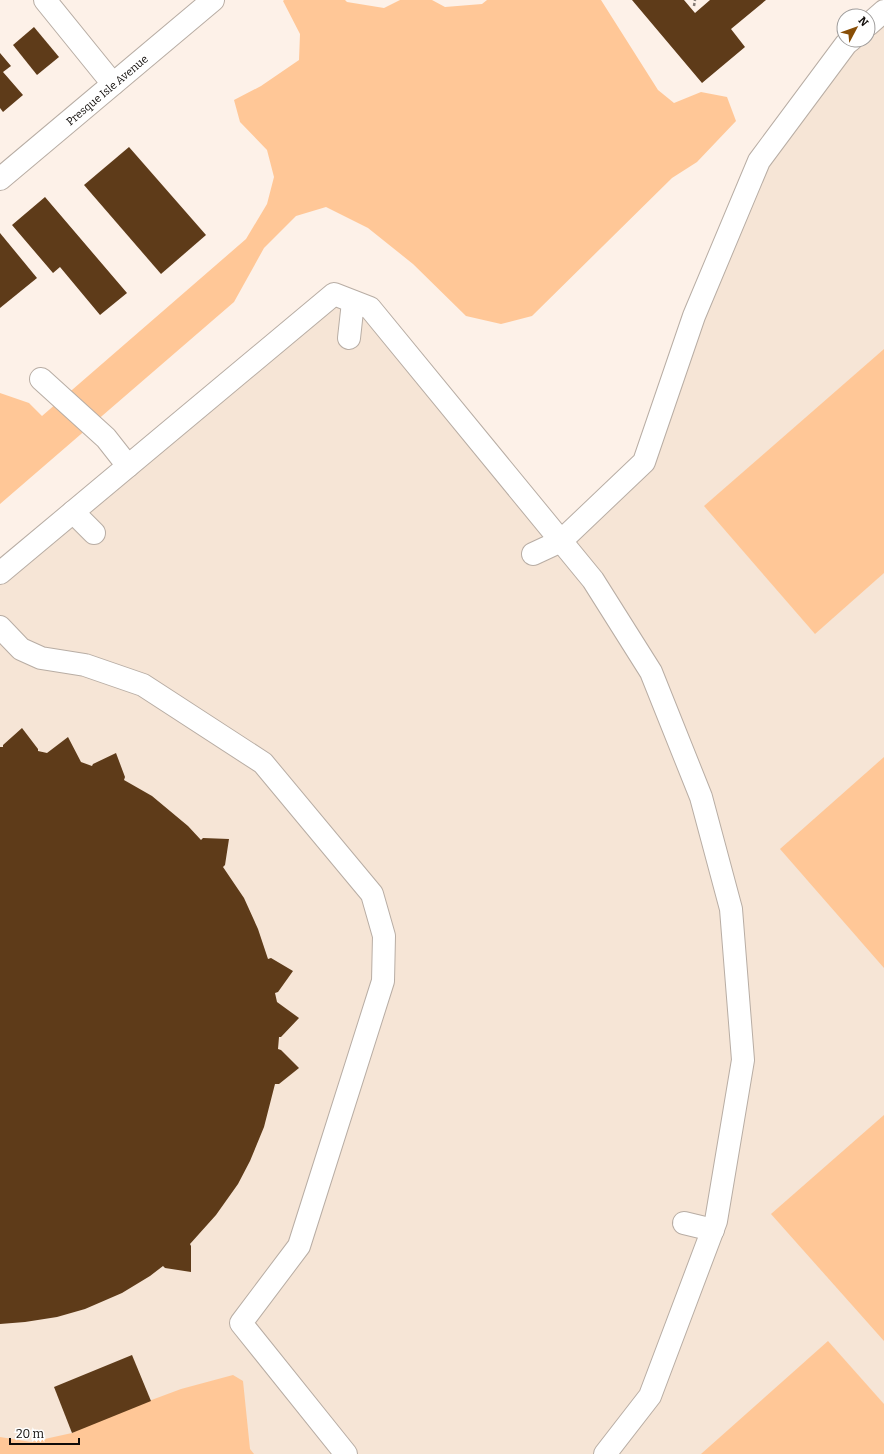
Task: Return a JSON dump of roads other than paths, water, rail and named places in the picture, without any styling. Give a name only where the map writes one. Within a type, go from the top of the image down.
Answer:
[{"type":"main road","points":[[45,0],[113,84]]},
{"type":"main road","name":"Presque Isle Avenue","points":[[0,180],[213,0]]},
{"type":"main road","points":[[876,18],[884,11]]},
{"type":"main road","points":[[533,554],[562,541],[644,462],[694,316],[758,161],[843,48]]},
{"type":"main road","points":[[0,573],[334,294],[370,308],[593,580],[651,672],[701,797],[731,910],[743,1060],[716,1221],[713,1230],[650,1396],[606,1454]]},
{"type":"main road","points":[[349,338],[353,302]]},
{"type":"main road","points":[[41,379],[106,438],[128,466]]},
{"type":"main road","points":[[73,512],[94,533]]},
{"type":"main road","points":[[0,627],[21,649],[41,658],[85,666],[143,685],[263,763],[372,894],[384,936],[383,981],[299,1246],[241,1323],[346,1454]]},
{"type":"main road","points":[[684,1223],[713,1230]]}]
